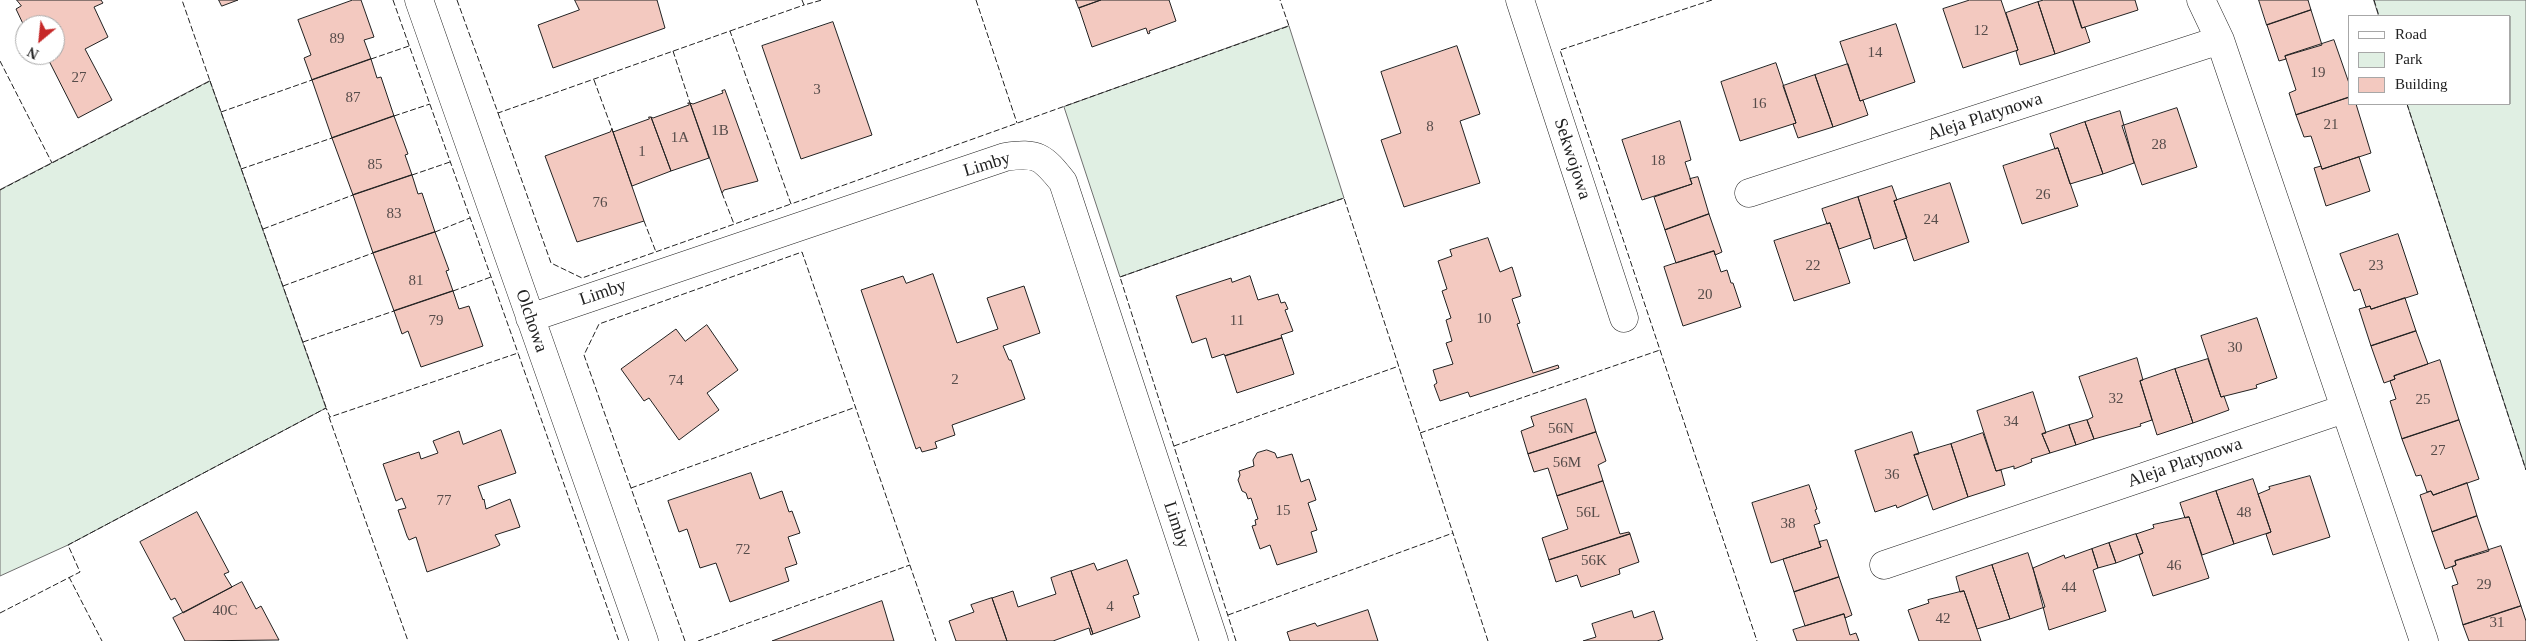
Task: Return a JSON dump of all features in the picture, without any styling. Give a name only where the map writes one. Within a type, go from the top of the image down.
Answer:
[{"type":"street","name":"Olchowa","points":[[419,0],[644,641]]},
{"type":"street","name":"Sekwojowa","points":[[1520,0],[1624,318]]},
{"type":"street","points":[[2201,0],[2220,40],[2424,641]]},
{"type":"street","name":"Aleja Platynowa","points":[[1749,193],[2220,40]]},
{"type":"street","name":"Limby","points":[[530,318],[1005,157],[1024,154],[1037,156],[1048,163],[1063,182],[1214,641]]},
{"type":"street","name":"Aleja Platynowa","points":[[1884,564],[2344,409]]},
{"type":"green space","points":[[2374,0],[2526,0],[2526,470],[2407,105],[2511,105],[2511,15],[2379,15]]},
{"type":"green space","points":[[1289,26],[1344,198],[1120,277],[1064,107]]},
{"type":"green space","points":[[210,81],[326,408],[68,545],[0,576],[0,190]]},
{"type":"building","points":[[17,0],[101,0],[103,3],[94,7],[108,37],[85,49],[112,100],[78,118],[51,65],[65,65],[65,15],[19,15],[16,9],[21,6]]},
{"type":"building","points":[[219,0],[238,0],[222,6]]},
{"type":"building","points":[[353,0],[361,0],[374,37],[364,40],[371,59],[312,80],[304,58],[311,55],[298,20]]},
{"type":"building","points":[[575,0],[657,0],[665,28],[553,68],[538,25],[579,10]]},
{"type":"building","points":[[1076,0],[1101,0],[1079,8]]},
{"type":"building","points":[[1101,0],[1169,0],[1176,21],[1149,31],[1150,33],[1148,34],[1146,28],[1092,47],[1079,8]]},
{"type":"building","points":[[1970,0],[2001,0],[2018,50],[1963,68],[1943,9]]},
{"type":"building","points":[[2044,0],[2073,0],[2082,28],[2085,27],[2090,42],[2055,54],[2038,2]]},
{"type":"building","points":[[2073,0],[2135,0],[2138,10],[2082,28]]},
{"type":"building","points":[[2259,0],[2308,0],[2311,10],[2267,25]]},
{"type":"building","points":[[2038,2],[2055,54],[2020,65],[2016,51],[2018,50],[2006,13]]},
{"type":"building","points":[[2311,10],[2322,45],[2285,56],[2286,59],[2279,61],[2267,25]]},
{"type":"building","points":[[833,22],[872,135],[801,159],[762,46]]},
{"type":"building","points":[[1896,24],[1915,82],[1860,101],[1840,42]]},
{"type":"building","points":[[2334,40],[2348,80],[2348,98],[2296,115],[2289,93],[2296,90],[2285,56]]},
{"type":"building","points":[[1457,46],[1480,114],[1460,121],[1480,183],[1404,207],[1381,140],[1401,133],[1381,72]]},
{"type":"building","points":[[371,59],[377,78],[381,77],[394,116],[332,138],[312,80]]},
{"type":"building","points":[[1776,63],[1796,123],[1740,141],[1721,82]]},
{"type":"building","points":[[1848,64],[1860,101],[1863,100],[1868,115],[1833,127],[1815,75]]},
{"type":"building","points":[[1815,75],[1833,127],[1798,138],[1793,124],[1796,123],[1783,86]]},
{"type":"building","points":[[725,90],[758,181],[724,190],[722,193],[690,103],[693,104],[723,93],[722,91]]},
{"type":"building","points":[[2348,98],[2348,105],[2356,105],[2371,153],[2322,169],[2311,136],[2304,137],[2296,115]]},
{"type":"building","points":[[688,103],[690,103],[709,158],[671,171],[651,117],[653,118],[689,105]]},
{"type":"building","points":[[2177,108],[2197,167],[2142,185],[2122,126]]},
{"type":"building","points":[[2120,111],[2134,163],[2103,174],[2085,122]]},
{"type":"building","points":[[394,116],[408,154],[405,155],[412,175],[353,195],[332,138]]},
{"type":"building","points":[[651,117],[671,171],[632,186],[613,132]]},
{"type":"building","points":[[1680,121],[1691,160],[1685,162],[1692,184],[1642,200],[1622,140]]},
{"type":"building","points":[[2085,122],[2103,174],[2070,184],[2058,148],[2055,149],[2050,134]]},
{"type":"building","points":[[612,129],[644,221],[577,242],[545,156],[610,132]]},
{"type":"building","points":[[2058,148],[2078,206],[2022,224],[2003,166]]},
{"type":"building","points":[[2359,157],[2370,191],[2326,206],[2314,168],[2321,166],[2322,169]]},
{"type":"building","points":[[412,175],[418,194],[422,193],[435,232],[373,253],[353,195]]},
{"type":"building","points":[[1698,177],[1709,214],[1665,230],[1654,197],[1692,184],[1690,179]]},
{"type":"building","points":[[1950,183],[1969,242],[1914,261],[1894,201]]},
{"type":"building","points":[[1892,186],[1897,200],[1894,201],[1907,238],[1874,249],[1858,197]]},
{"type":"building","points":[[1858,197],[1871,238],[1839,249],[1830,223],[1827,224],[1822,209]]},
{"type":"building","points":[[1709,214],[1722,252],[1715,255],[1714,251],[1676,263],[1665,230]]},
{"type":"building","points":[[1830,223],[1850,283],[1794,301],[1774,241]]},
{"type":"building","points":[[435,232],[449,270],[446,271],[453,291],[394,311],[373,253]]},
{"type":"building","points":[[2398,234],[2418,294],[2371,309],[2370,306],[2366,307],[2360,289],[2354,291],[2340,254]]},
{"type":"building","points":[[1488,238],[1500,272],[1512,267],[1521,296],[1512,299],[1520,323],[1517,324],[1533,373],[1558,365],[1559,368],[1470,397],[1468,392],[1440,401],[1434,385],[1437,383],[1433,370],[1453,364],[1446,343],[1452,341],[1446,320],[1451,318],[1442,291],[1447,289],[1438,261],[1452,256],[1450,250]]},
{"type":"building","points":[[1714,251],[1721,272],[1727,270],[1741,307],[1683,326],[1664,267]]},
{"type":"building","points":[[933,274],[957,343],[998,329],[987,298],[1024,286],[1040,333],[1003,346],[1009,360],[1011,360],[1025,399],[952,425],[955,435],[935,442],[937,448],[922,452],[920,447],[916,449],[861,290],[903,276],[906,283]]},
{"type":"building","points":[[1250,276],[1258,300],[1278,294],[1281,303],[1285,302],[1288,309],[1285,310],[1293,331],[1281,335],[1282,338],[1225,356],[1224,354],[1212,358],[1206,338],[1192,343],[1176,296],[1231,278],[1232,282]]},
{"type":"building","points":[[453,291],[459,309],[469,306],[483,346],[421,367],[408,331],[402,334],[394,311]]},
{"type":"building","points":[[2405,298],[2416,331],[2371,346],[2359,309],[2370,306],[2371,309]]},
{"type":"building","points":[[2257,318],[2277,378],[2256,385],[2257,388],[2221,397],[2201,336]]},
{"type":"building","points":[[707,325],[738,370],[707,393],[719,410],[679,440],[649,398],[644,401],[621,369],[676,329],[685,341]]},
{"type":"building","points":[[2416,331],[2428,364],[2394,376],[2395,379],[2384,383],[2371,346]]},
{"type":"building","points":[[1282,338],[1294,374],[1237,393],[1225,356]]},
{"type":"building","points":[[2137,358],[2143,380],[2140,381],[2152,420],[2140,424],[2141,426],[2094,439],[2087,420],[2093,417],[2079,377]]},
{"type":"building","points":[[2208,359],[2221,397],[2224,396],[2229,410],[2193,423],[2175,369]]},
{"type":"building","points":[[2440,360],[2459,420],[2402,439],[2390,401],[2396,399],[2390,381],[2395,379],[2394,376]]},
{"type":"building","points":[[2175,369],[2193,423],[2157,435],[2140,381]]},
{"type":"building","points":[[2033,392],[2046,433],[2042,434],[2050,453],[2031,459],[2032,462],[2014,469],[2014,466],[1996,471],[1977,411]]},
{"type":"building","points":[[1586,399],[1596,432],[1528,454],[1521,431],[1534,426],[1531,417]]},
{"type":"building","points":[[2087,420],[2094,439],[2076,445],[2069,425]]},
{"type":"building","points":[[2459,420],[2479,479],[2433,495],[2431,491],[2427,492],[2421,475],[2416,476],[2402,439]]},
{"type":"building","points":[[2069,425],[2076,445],[2050,453],[2042,434]]},
{"type":"building","points":[[501,430],[516,473],[478,486],[486,509],[510,499],[520,527],[495,535],[500,545],[496,547],[427,572],[416,537],[409,540],[407,536],[398,510],[406,508],[402,498],[396,501],[383,464],[419,452],[421,459],[438,453],[433,441],[459,431],[463,444]]},
{"type":"building","points":[[1596,432],[1606,461],[1598,465],[1603,481],[1557,496],[1548,468],[1534,472],[1528,454]]},
{"type":"building","points":[[1912,432],[1919,454],[1914,455],[1928,495],[1897,508],[1896,505],[1875,512],[1855,451]]},
{"type":"building","points":[[1983,433],[1996,471],[2001,470],[2005,485],[1968,497],[1951,444]]},
{"type":"building","points":[[1951,444],[1968,497],[1933,510],[1914,455]]},
{"type":"building","points":[[1267,450],[1275,453],[1277,458],[1292,454],[1301,482],[1309,479],[1316,500],[1308,503],[1317,530],[1311,532],[1317,552],[1277,565],[1270,545],[1260,549],[1252,526],[1256,525],[1255,520],[1258,519],[1251,498],[1248,499],[1246,493],[1242,491],[1238,480],[1239,471],[1254,466],[1253,460],[1257,453]]},
{"type":"building","points":[[751,473],[760,499],[782,491],[789,512],[792,511],[800,533],[788,537],[797,564],[785,568],[789,581],[730,602],[716,563],[700,568],[687,529],[679,532],[668,501]]},
{"type":"building","points":[[2310,476],[2330,537],[2273,555],[2266,534],[2271,532],[2258,494],[2270,489],[2269,487]]},
{"type":"building","points":[[2253,479],[2271,532],[2234,544],[2216,491]]},
{"type":"building","points":[[1603,481],[1620,534],[1629,532],[1630,534],[1549,560],[1542,538],[1568,529],[1557,496]]},
{"type":"building","points":[[2467,483],[2477,516],[2432,532],[2420,495],[2431,491],[2433,495]]},
{"type":"building","points":[[1809,485],[1820,523],[1814,525],[1821,547],[1771,563],[1752,503]]},
{"type":"building","points":[[2216,491],[2234,544],[2202,555],[2189,517],[2185,518],[2180,503]]},
{"type":"building","points":[[197,512],[229,572],[224,574],[232,587],[183,613],[175,598],[171,600],[140,542]]},
{"type":"building","points":[[2477,516],[2489,551],[2455,561],[2456,565],[2445,569],[2432,532]]},
{"type":"building","points":[[2189,517],[2209,578],[2153,596],[2139,555],[2143,553],[2136,534],[2154,528],[2153,525]]},
{"type":"building","points":[[1630,534],[1639,562],[1619,569],[1620,574],[1581,587],[1577,575],[1556,582],[1549,560]]},
{"type":"building","points":[[2136,534],[2143,553],[2116,563],[2109,543]]},
{"type":"building","points":[[1827,540],[1839,577],[1794,592],[1783,559],[1821,547],[1819,542]]},
{"type":"building","points":[[2109,543],[2116,563],[2098,568],[2092,549]]},
{"type":"building","points":[[2501,546],[2521,606],[2463,625],[2452,586],[2458,584],[2452,567],[2456,565],[2455,561]]},
{"type":"building","points":[[2092,549],[2098,568],[2093,570],[2106,611],[2049,630],[2033,568],[2064,555],[2065,558]]},
{"type":"building","points":[[2028,553],[2045,607],[2010,619],[1992,565]]},
{"type":"building","points":[[1127,560],[1139,594],[1133,596],[1140,617],[1093,634],[1071,571],[1094,563],[1097,570]]},
{"type":"building","points":[[1992,565],[2010,619],[1977,629],[1964,591],[1960,592],[1956,577]]},
{"type":"building","points":[[1071,571],[1093,634],[1091,635],[1089,628],[1053,641],[1007,641],[992,598],[1013,591],[1018,607],[1056,594],[1051,578]]},
{"type":"building","points":[[1839,577],[1852,615],[1845,618],[1844,614],[1805,626],[1794,592]]},
{"type":"building","points":[[242,582],[256,609],[261,606],[279,640],[185,641],[173,618]]},
{"type":"building","points":[[1964,591],[1981,641],[1919,641],[1908,610],[1929,603],[1928,600]]},
{"type":"building","points":[[992,598],[1007,641],[956,641],[949,621],[974,612],[971,605]]},
{"type":"building","points":[[882,601],[894,641],[772,641],[810,627]]},
{"type":"building","points":[[2521,606],[2526,621],[2526,641],[2469,641],[2463,625]]},
{"type":"building","points":[[1368,610],[1378,641],[1290,641],[1287,632],[1315,623],[1317,626]]},
{"type":"building","points":[[1632,611],[1634,618],[1654,611],[1663,639],[1657,641],[1583,641],[1596,637],[1592,624]]},
{"type":"building","points":[[1844,614],[1850,635],[1856,633],[1859,641],[1797,641],[1793,630]]},
{"type":"fence","points":[[0,190],[210,81],[182,0]]},
{"type":"fence","points":[[393,0],[518,353]]},
{"type":"fence","points":[[457,0],[498,113],[730,31],[791,204],[1289,26],[1280,0]]},
{"type":"fence","points":[[802,0],[804,5],[822,0]]},
{"type":"fence","points":[[976,0],[1017,123]]},
{"type":"fence","points":[[1712,0],[1560,50],[1757,641]]},
{"type":"fence","points":[[2374,0],[2379,15]]},
{"type":"fence","points":[[730,31],[804,5]]},
{"type":"fence","points":[[371,59],[409,46]]},
{"type":"fence","points":[[673,51],[690,103]]},
{"type":"fence","points":[[0,61],[52,163]]},
{"type":"fence","points":[[221,112],[312,80]]},
{"type":"fence","points":[[594,80],[612,129]]},
{"type":"fence","points":[[210,81],[327,410]]},
{"type":"fence","points":[[394,116],[430,104]]},
{"type":"fence","points":[[2407,105],[2526,470]]},
{"type":"fence","points":[[498,113],[551,263],[582,278],[791,204]]},
{"type":"fence","points":[[241,169],[332,138]]},
{"type":"fence","points":[[412,175],[450,162]]},
{"type":"fence","points":[[722,193],[734,224]]},
{"type":"fence","points":[[263,229],[353,195]]},
{"type":"fence","points":[[1236,641],[1120,277],[1344,198],[1488,641]]},
{"type":"fence","points":[[435,232],[470,218]]},
{"type":"fence","points":[[644,221],[656,252]]},
{"type":"fence","points":[[685,641],[584,355],[599,324],[802,252],[936,641]]},
{"type":"fence","points":[[283,286],[373,253]]},
{"type":"fence","points":[[453,291],[491,277]]},
{"type":"fence","points":[[303,342],[394,311]]},
{"type":"fence","points":[[1420,433],[1660,350]]},
{"type":"fence","points":[[0,613],[80,572],[68,545],[326,408],[330,417],[518,353],[619,641]]},
{"type":"fence","points":[[1174,446],[1399,366]]},
{"type":"fence","points":[[631,488],[856,407]]},
{"type":"fence","points":[[329,417],[408,641]]},
{"type":"fence","points":[[1228,615],[1453,533]]},
{"type":"fence","points":[[698,641],[910,565]]},
{"type":"fence","points":[[69,577],[102,641]]}]
